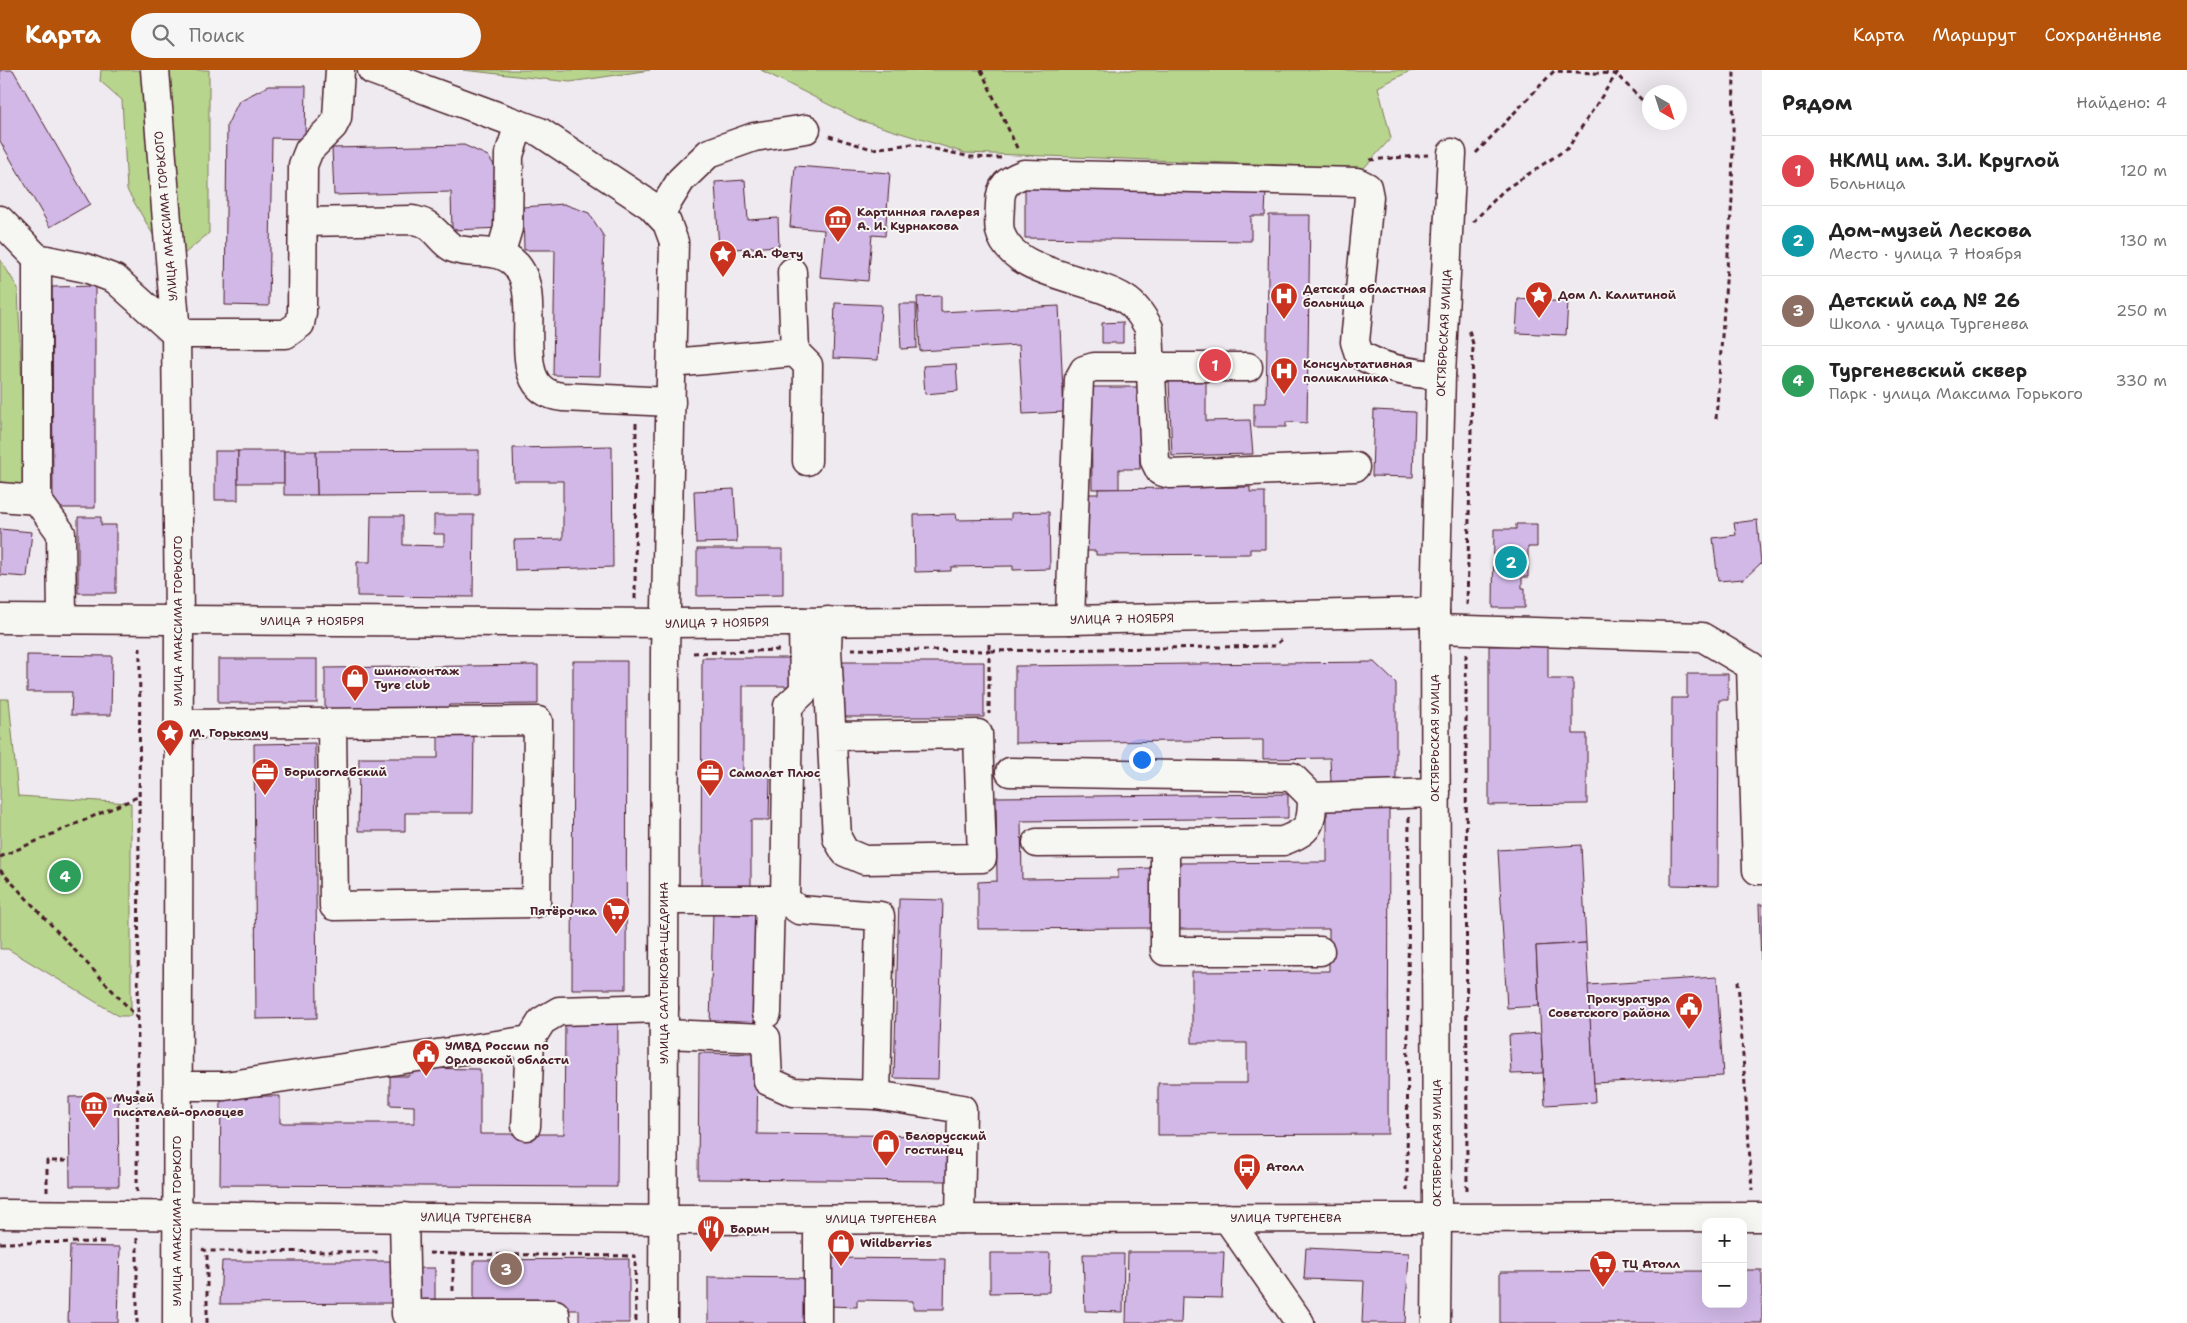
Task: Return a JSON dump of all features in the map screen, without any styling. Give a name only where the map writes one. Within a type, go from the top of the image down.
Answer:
[{"type":"street","name":"УЛИЦА МАКСИМА ГОРЬКОГО","points":[[154,70],[176,334],[179,620],[177,1323]]},
{"type":"street","points":[[0,220],[37,258],[86,268],[115,279],[176,334],[286,334],[300,324],[302,313],[304,165],[309,150],[333,126],[337,118],[340,70]]},
{"type":"street","points":[[372,70],[530,128],[650,205],[660,214],[681,180],[708,153],[754,137],[806,129]]},
{"type":"street","points":[[500,254],[508,228],[509,155],[530,128]]},
{"type":"street","name":"ОКТЯБРЬСКАЯ УЛИЦА","points":[[1436,1323],[1435,620],[1441,375],[1452,153]]},
{"type":"street","points":[[1356,467],[1170,474],[1160,471],[1155,461],[1149,328],[1138,310],[1124,298],[1024,260],[1007,245],[1000,230],[1000,194],[1009,180],[1024,174],[1357,182],[1367,187],[1370,197],[1355,342],[1359,354],[1370,361],[1416,374],[1441,375]]},
{"type":"street","name":"УЛИЦА САЛТЫКОВА-ЩЕДРИНА","points":[[660,214],[672,232],[674,242],[666,623],[663,1323]]},
{"type":"street","points":[[303,222],[413,220],[427,224],[452,247],[500,254],[512,261],[524,282],[527,295],[530,369],[535,382],[541,389],[552,396],[671,402]]},
{"type":"street","points":[[37,258],[37,500],[61,533],[62,619]]},
{"type":"street","points":[[792,272],[795,352],[808,365],[807,462]]},
{"type":"street","points":[[672,363],[795,352]]},
{"type":"street","points":[[1070,620],[1079,379],[1084,370],[1094,367],[1248,367]]},
{"type":"street","points":[[0,497],[37,500]]},
{"type":"street","name":"УЛИЦА 7 НОЯБРЯ","points":[[0,619],[635,623],[1435,620],[1466,630],[1702,637],[1751,666],[1757,870],[1762,870]]},
{"type":"street","points":[[815,622],[827,649],[837,838],[845,852],[864,860],[982,858],[978,734],[832,736]]},
{"type":"street","points":[[767,1013],[778,900],[788,706],[804,691],[815,622]]},
{"type":"street","points":[[179,724],[538,722],[536,903],[334,906],[332,724]]},
{"type":"street","points":[[1010,772],[1292,777],[1312,796],[1436,793]]},
{"type":"street","points":[[1037,844],[1283,841],[1301,834],[1312,819],[1312,796]]},
{"type":"street","points":[[1165,842],[1165,951],[1320,951]]},
{"type":"street","points":[[665,900],[778,900],[799,910],[880,916],[876,1094]]},
{"type":"street","points":[[526,1126],[530,1040],[542,1021],[560,1010],[664,1021],[766,1038],[768,1081],[793,1092],[876,1094],[962,1108],[960,1219]]},
{"type":"street","points":[[178,1086],[224,1086],[530,1040]]},
{"type":"street","name":"УЛИЦА ТУРГЕНЕВА","points":[[0,1214],[137,1228],[404,1217],[818,1220],[1762,1217]]},
{"type":"street","points":[[404,1217],[406,1314],[556,1314],[556,1323]]},
{"type":"street","points":[[1226,1218],[1300,1323]]},
{"type":"street","points":[[818,1220],[818,1323]]},
{"type":"path","points":[[981,70],[1022,158]]},
{"type":"path","points":[[1471,214],[1470,224],[1504,190],[1568,148],[1618,70]]},
{"type":"path","points":[[1716,419],[1732,198],[1734,70]]},
{"type":"path","points":[[1452,153],[1474,154],[1554,72],[1616,74],[1642,100]]},
{"type":"path","points":[[1467,322],[1473,344],[1466,630],[1467,1193]]},
{"type":"path","points":[[635,623],[636,400]]},
{"type":"path","points":[[137,1323],[140,619]]},
{"type":"path","points":[[978,734],[989,720],[989,651]]},
{"type":"path","points":[[0,857],[140,796]]},
{"type":"path","points":[[0,870],[139,1019]]},
{"type":"path","points":[[1738,981],[1752,1190]]},
{"type":"path","points":[[47,1195],[47,1161],[69,1161]]},
{"type":"path","points":[[137,1228],[178,1227],[207,1252],[405,1252],[635,1256],[636,1323]]},
{"type":"path","points":[[128,1241],[137,1228]]},
{"type":"path","points":[[0,1243],[110,1242]]},
{"type":"path","points":[[207,1252],[207,1323]]},
{"type":"path","points":[[453,1254],[453,1314]]},
{"type":"green space","points":[[101,70],[209,70],[209,233],[171,265],[127,190],[122,100],[100,81]]},
{"type":"green space","points":[[463,70],[650,70],[570,82]]},
{"type":"green space","points":[[761,70],[1417,70],[1408,72],[1378,87],[1391,138],[1364,168],[965,153],[859,120]]},
{"type":"green space","points":[[0,259],[18,288],[26,488],[0,487]]},
{"type":"green space","points":[[0,699],[9,699],[18,796],[131,803],[131,1016],[119,1016],[8,949],[0,949]]},
{"type":"building","points":[[0,70],[13,70],[90,204],[50,227],[0,141]]},
{"type":"building","points":[[268,86],[306,86],[305,139],[272,138],[269,306],[225,305],[227,125],[239,101]]},
{"type":"building","points":[[464,145],[488,156],[502,177],[502,228],[452,230],[451,192],[334,195],[332,148]]},
{"type":"building","points":[[795,166],[890,173],[885,236],[872,235],[868,281],[820,277],[824,230],[790,227]]},
{"type":"building","points":[[745,180],[748,220],[778,218],[779,246],[719,250],[715,182]]},
{"type":"building","points":[[1025,188],[1266,191],[1265,216],[1251,216],[1251,241],[1025,238]]},
{"type":"building","points":[[564,204],[589,213],[604,237],[600,376],[553,375],[555,250],[524,250],[523,207]]},
{"type":"building","points":[[1269,215],[1310,215],[1307,423],[1286,422],[1286,427],[1254,427],[1254,403],[1266,403]]},
{"type":"building","points":[[95,286],[95,508],[53,508],[52,287]]},
{"type":"building","points":[[941,296],[941,312],[1059,306],[1064,412],[1023,414],[1019,345],[920,351],[917,297]]},
{"type":"building","points":[[1518,299],[1568,302],[1566,335],[1516,333]]},
{"type":"building","points":[[835,303],[881,305],[878,360],[833,358]]},
{"type":"building","points":[[899,304],[916,304],[917,348],[901,349]]},
{"type":"building","points":[[1123,322],[1123,343],[1102,343],[1102,323]]},
{"type":"building","points":[[956,364],[958,391],[925,394],[923,366]]},
{"type":"building","points":[[1206,380],[1206,421],[1250,420],[1253,454],[1172,456],[1169,381]]},
{"type":"building","points":[[1091,387],[1139,387],[1140,469],[1119,469],[1119,489],[1092,489]]},
{"type":"building","points":[[1374,410],[1415,412],[1413,477],[1372,476]]},
{"type":"building","points":[[612,446],[613,567],[515,570],[514,540],[563,539],[563,481],[514,481],[513,448]]},
{"type":"building","points":[[479,450],[479,494],[317,495],[316,451]]},
{"type":"building","points":[[215,451],[238,451],[238,500],[215,500]]},
{"type":"building","points":[[238,451],[284,451],[284,483],[238,483]]},
{"type":"building","points":[[284,451],[316,451],[317,495],[284,495]]},
{"type":"building","points":[[1250,487],[1250,492],[1265,492],[1265,549],[1250,549],[1250,554],[1096,555],[1096,551],[1084,551],[1083,494],[1098,494],[1098,489]]},
{"type":"building","points":[[734,489],[737,542],[696,543],[694,491]]},
{"type":"building","points":[[1049,512],[1050,569],[1013,570],[1013,566],[951,567],[951,571],[915,572],[914,515],[956,514],[957,520],[1011,519],[1011,513]]},
{"type":"building","points":[[434,515],[474,515],[473,597],[357,596],[357,562],[370,562],[371,516],[403,516],[403,545],[444,546],[444,534],[434,534]]},
{"type":"building","points":[[78,517],[101,517],[101,525],[116,525],[116,593],[78,593]]},
{"type":"building","points":[[1757,520],[1761,563],[1744,579],[1718,581],[1713,538],[1736,535],[1734,523]]},
{"type":"building","points":[[1516,524],[1537,524],[1537,547],[1528,547],[1528,577],[1522,577],[1522,588],[1525,588],[1525,608],[1493,608],[1494,529],[1516,529]]},
{"type":"building","points":[[0,529],[32,532],[27,577],[0,575]]},
{"type":"building","points":[[697,549],[783,549],[783,595],[697,596]]},
{"type":"building","points":[[1548,645],[1548,679],[1573,679],[1573,734],[1587,734],[1587,804],[1489,805],[1489,646]]},
{"type":"building","points":[[27,655],[112,656],[111,715],[71,715],[72,692],[27,692]]},
{"type":"building","points":[[702,658],[790,658],[790,686],[743,686],[743,776],[770,776],[769,820],[751,820],[751,891],[701,891]]},
{"type":"building","points":[[218,659],[317,659],[317,703],[218,703]]},
{"type":"building","points":[[573,661],[627,661],[626,989],[572,989]]},
{"type":"building","points":[[835,662],[984,662],[984,717],[836,717]]},
{"type":"building","points":[[1374,662],[1396,683],[1396,782],[1331,783],[1330,758],[1263,759],[1263,740],[1015,743],[1015,666]]},
{"type":"building","points":[[538,665],[538,704],[449,705],[447,713],[325,714],[325,668]]},
{"type":"building","points":[[1687,674],[1728,674],[1728,700],[1719,700],[1718,886],[1671,885],[1672,698],[1687,698]]},
{"type":"building","points":[[438,729],[474,729],[473,813],[405,813],[405,831],[358,831],[359,758],[438,758]]},
{"type":"building","points":[[315,743],[317,1018],[256,1019],[254,744]]},
{"type":"building","points":[[1288,794],[1288,818],[1021,821],[1022,879],[1118,878],[1118,869],[1151,868],[1151,928],[978,929],[978,882],[997,881],[996,797]]},
{"type":"building","points":[[1327,808],[1389,808],[1388,1134],[1158,1135],[1158,1083],[1247,1083],[1247,1043],[1192,1043],[1192,972],[1329,971],[1329,929],[1178,929],[1178,863],[1327,862]]},
{"type":"building","points":[[1581,845],[1586,943],[1536,946],[1539,1006],[1507,1008],[1498,850]]},
{"type":"building","points":[[899,899],[943,900],[938,1079],[894,1078]]},
{"type":"building","points":[[1759,904],[1762,904],[1762,968],[1761,968]]},
{"type":"building","points":[[713,911],[756,912],[754,1026],[710,1025]]},
{"type":"building","points":[[1586,943],[1595,1102],[1545,1105],[1536,946]]},
{"type":"building","points":[[1717,977],[1723,1076],[1594,1083],[1588,985]]},
{"type":"building","points":[[565,1021],[618,1021],[617,1187],[220,1185],[221,1096],[280,1096],[280,1123],[414,1123],[414,1106],[390,1105],[390,1076],[409,1076],[409,1068],[480,1069],[480,1134],[564,1134]]},
{"type":"building","points":[[1541,1033],[1543,1073],[1511,1074],[1509,1035]]},
{"type":"building","points":[[699,1053],[758,1054],[757,1134],[948,1136],[948,1181],[698,1179]]},
{"type":"building","name":"Музей писателей-орловцев","points":[[118,1096],[119,1186],[70,1186],[69,1097]]},
{"type":"building","points":[[70,1246],[120,1247],[118,1323],[68,1323]]},
{"type":"building","points":[[1306,1248],[1409,1253],[1405,1323],[1362,1323],[1364,1281],[1304,1279]]},
{"type":"building","points":[[1128,1252],[1224,1252],[1222,1298],[1182,1297],[1181,1323],[1126,1323]]},
{"type":"building","points":[[990,1253],[1050,1253],[1049,1292],[990,1293]]},
{"type":"building","points":[[1083,1254],[1124,1254],[1123,1312],[1085,1311]]},
{"type":"building","points":[[829,1258],[945,1259],[944,1309],[913,1309],[913,1301],[857,1300],[857,1307],[829,1306]]},
{"type":"building","points":[[629,1259],[629,1323],[579,1323],[579,1310],[474,1310],[474,1260]]},
{"type":"building","points":[[222,1261],[396,1261],[396,1303],[220,1304]]},
{"type":"building","points":[[411,1268],[435,1268],[435,1306],[410,1306]]},
{"type":"building","name":"ТЦ Атолл","points":[[1747,1270],[1762,1270],[1762,1323],[1500,1323],[1500,1272],[1702,1271],[1702,1308],[1747,1308]]},
{"type":"building","points":[[708,1277],[812,1278],[812,1323],[708,1323]]},
{"type":"place","name":"Картинная галерея А. И. Курнакова","points":[[838,243]]},
{"type":"place","name":"А.А. Фету","points":[[723,278]]},
{"type":"place","name":"Дом Л. Калитиной","points":[[1539,319]]},
{"type":"place","name":"Детская областная больница","points":[[1284,320]]},
{"type":"place","name":"НКМЦ им. З.И. Круглой","points":[[1215,365]]},
{"type":"place","name":"Консультативная поликлиника","points":[[1284,395]]},
{"type":"place","name":"Дом-музей Лескова","points":[[1511,562]]},
{"type":"place","name":"шиномонтаж Tyre club","points":[[355,702]]},
{"type":"place","name":"М. Горькому","points":[[170,757]]},
{"type":"place","name":"Борисоглебский","points":[[265,796]]},
{"type":"place","name":"Самолет Плюс","points":[[710,797]]},
{"type":"place","name":"Тургеневский сквер","points":[[65,876]]},
{"type":"place","name":"Пятёрочка","points":[[616,935]]},
{"type":"place","name":"Прокуратура Советского района","points":[[1689,1030]]},
{"type":"place","name":"УМВД России по Орловской области","points":[[426,1077]]},
{"type":"place","name":"Музей писателей-орловцев","points":[[94,1129]]},
{"type":"place","name":"Белорусский гостинец","points":[[886,1167]]},
{"type":"place","name":"Атолл","points":[[1247,1191]]},
{"type":"place","name":"Барин","points":[[711,1253]]},
{"type":"place","name":"Wildberries","points":[[841,1267]]},
{"type":"place","name":"Детский сад № 26","points":[[506,1269]]},
{"type":"place","name":"ТЦ Атолл","points":[[1603,1288]]}]
